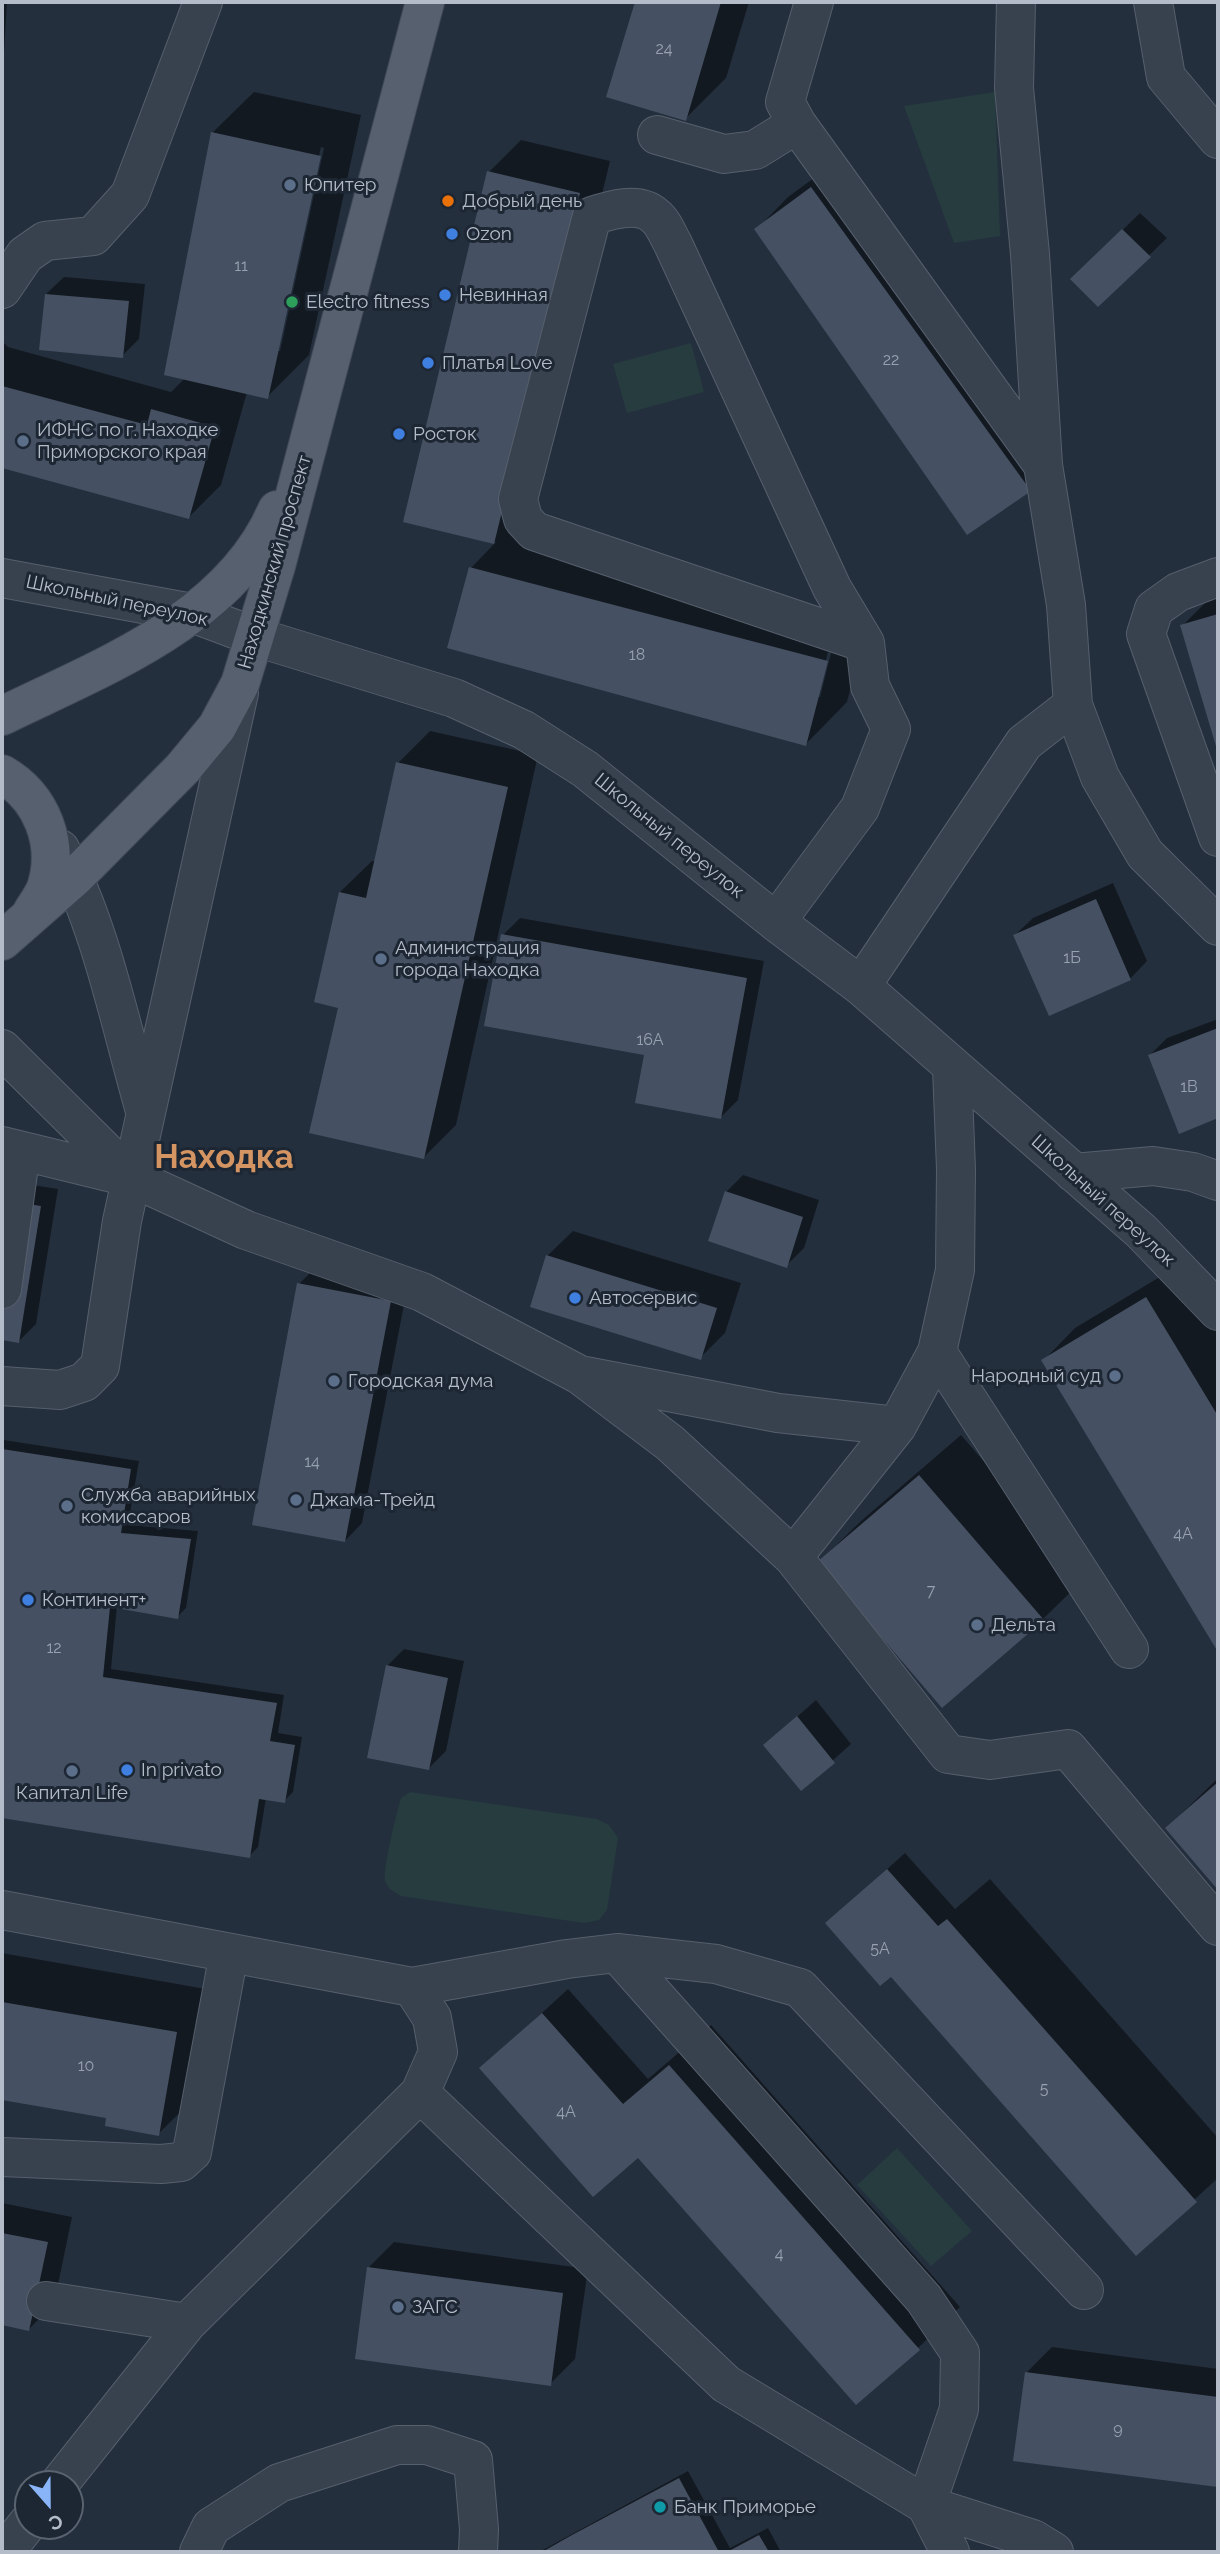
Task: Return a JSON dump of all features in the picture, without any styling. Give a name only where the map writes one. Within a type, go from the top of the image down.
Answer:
[{"type":"main road","name":"Находкинский проспект","points":[[4,938],[75,877],[183,768],[217,727],[240,684],[256,637],[314,424],[425,2]]},
{"type":"main road","name":"Находкинский проспект","points":[[2,716],[139,648],[192,613],[242,569],[275,515],[314,424]]},
{"type":"main road","points":[[2,774],[16,782],[36,804],[48,831],[51,860],[46,889],[31,915],[4,938]]},
{"type":"street","points":[[2,289],[25,256],[35,248],[46,241],[93,236],[130,195],[203,2]]},
{"type":"street","points":[[814,2],[785,102],[797,124],[1043,465]]},
{"type":"street","points":[[1016,2],[1014,88],[1030,254],[1043,465],[1066,605],[1073,705],[1100,776],[1145,854],[1218,926]]},
{"type":"street","points":[[1153,2],[1166,77],[1218,139]]},
{"type":"street","points":[[657,135],[724,154],[755,150],[797,124]]},
{"type":"street","points":[[776,922],[860,808],[891,729],[870,686],[865,643],[832,588],[673,244],[656,217],[645,210],[613,208],[592,216],[518,499],[523,519],[534,531],[865,643]]},
{"type":"street","points":[[1218,577],[1178,592],[1154,609],[1146,634],[1218,836]]},
{"type":"street","name":"Школьный переулок","points":[[2,578],[192,613],[256,637],[454,698],[524,730],[585,769],[776,922],[861,986],[1141,1231],[1218,1311]]},
{"type":"street","points":[[2,1386],[60,1390],[84,1382],[100,1366],[122,1221],[240,684]]},
{"type":"street","points":[[861,986],[1024,743],[1073,705]]},
{"type":"street","points":[[2,758],[36,804],[75,877],[102,958],[146,1116]]},
{"type":"street","points":[[2,1049],[133,1178]]},
{"type":"street","points":[[793,1557],[897,1426],[937,1352],[955,1270],[956,1169],[952,1068]]},
{"type":"street","points":[[2,1289],[11,1148],[133,1178],[246,1230],[422,1292],[580,1375],[670,1443],[793,1557],[948,1754],[990,1760],[1068,1749],[1218,1926]]},
{"type":"street","points":[[1074,1173],[1153,1166],[1193,1172],[1218,1181]]},
{"type":"street","points":[[937,1352],[1129,1649]]},
{"type":"street","points":[[580,1375],[778,1413],[897,1426]]},
{"type":"street","points":[[2,1910],[412,1987],[567,1959],[617,1953],[716,1964],[800,1988],[1084,2290]]},
{"type":"street","points":[[2,2157],[161,2164],[181,2162],[192,2152],[229,1953]]},
{"type":"street","points":[[617,1953],[924,2299],[960,2353],[959,2409],[926,2505],[950,2552]]},
{"type":"street","points":[[70,2470],[187,2323],[420,2093],[438,2052],[432,2018],[412,1987]]},
{"type":"street","points":[[420,2093],[726,2384],[926,2505],[1033,2539],[1054,2552]]},
{"type":"street","points":[[46,2301],[187,2323]]},
{"type":"street","points":[[199,2552],[211,2528],[278,2483],[397,2445],[427,2445],[474,2460],[478,2552]]},
{"type":"green space","points":[[995,92],[1000,236],[954,243],[904,106]]},
{"type":"green space","points":[[691,343],[704,392],[627,413],[613,364]]},
{"type":"green space","points":[[410,1792],[597,1819],[609,1825],[618,1838],[607,1910],[599,1920],[584,1923],[401,1896],[390,1888],[385,1881],[385,1875],[401,1798]]},
{"type":"green space","points":[[897,2148],[972,2231],[931,2266],[857,2185]]},
{"type":"building","points":[[635,2],[721,2],[686,121],[606,97]]},
{"type":"building","points":[[211,132],[321,156],[268,399],[164,375]]},
{"type":"building","points":[[487,171],[580,193],[494,544],[403,522]]},
{"type":"building","points":[[811,187],[1031,491],[967,535],[754,229]]},
{"type":"building","points":[[1122,229],[1151,257],[1098,307],[1070,279]]},
{"type":"building","points":[[45,294],[129,301],[123,358],[39,350]]},
{"type":"building","points":[[2,386],[147,425],[151,409],[215,427],[189,519],[2,468]]},
{"type":"building","points":[[469,567],[828,661],[806,746],[447,648]]},
{"type":"building","points":[[1218,614],[1218,753],[1180,625]]},
{"type":"building","points":[[396,762],[508,787],[424,1159],[309,1133],[338,1008],[314,1002],[339,892],[366,898]]},
{"type":"building","points":[[1096,899],[1131,980],[1049,1016],[1013,935]]},
{"type":"building","points":[[501,934],[747,978],[721,1119],[635,1103],[644,1055],[484,1026]]},
{"type":"building","points":[[1218,1028],[1218,1118],[1179,1134],[1148,1055]]},
{"type":"building","points":[[725,1191],[803,1217],[787,1268],[708,1241]]},
{"type":"building","points":[[2,1200],[41,1206],[19,1343],[2,1340]]},
{"type":"building","points":[[546,1255],[717,1308],[701,1360],[530,1307]]},
{"type":"building","points":[[297,1283],[391,1301],[345,1542],[252,1525]]},
{"type":"building","points":[[1146,1297],[1218,1416],[1218,1652],[1041,1360]]},
{"type":"building","points":[[2,1449],[131,1469],[121,1533],[191,1539],[178,1619],[110,1607],[103,1677],[277,1703],[270,1741],[295,1745],[285,1803],[259,1799],[250,1858],[2,1818]]},
{"type":"building","points":[[919,1475],[1044,1620],[942,1708],[817,1562]]},
{"type":"building","points":[[386,1665],[448,1678],[429,1770],[367,1758]]},
{"type":"building","points":[[797,1716],[835,1763],[801,1791],[763,1745]]},
{"type":"building","points":[[1218,1782],[1218,1890],[1165,1828]]},
{"type":"building","points":[[887,1869],[938,1926],[947,1919],[1197,2202],[1136,2256],[891,1977],[880,1986],[825,1923]]},
{"type":"building","points":[[2,2002],[177,2032],[159,2136],[105,2126],[106,2118],[2,2100]]},
{"type":"building","points":[[542,2013],[623,2104],[669,2065],[920,2350],[856,2405],[638,2158],[593,2197],[479,2068]]},
{"type":"building","points":[[2,2233],[48,2242],[29,2331],[2,2325]]},
{"type":"building","points":[[367,2267],[563,2293],[551,2386],[355,2359]]},
{"type":"building","points":[[1025,2372],[1218,2397],[1218,2487],[1013,2461]]},
{"type":"building","name":"Банк Приморье","points":[[679,2478],[719,2552],[542,2552],[572,2535]]},
{"type":"building","name":"Банк Приморье","points":[[759,2535],[769,2552],[727,2552]]},
{"type":"place","name":"Юпитер","points":[[290,185]]},
{"type":"place","name":"Добрый день","points":[[448,201]]},
{"type":"place","name":"Ozon","points":[[452,234]]},
{"type":"place","name":"Невинная","points":[[445,295]]},
{"type":"place","name":"Electro fitness","points":[[292,302]]},
{"type":"place","name":"Платья Love","points":[[428,363]]},
{"type":"place","name":"Росток","points":[[399,434]]},
{"type":"place","name":"ИФНС по г. Находке Приморского края","points":[[23,441]]},
{"type":"place","name":"Администрация города Находка","points":[[381,959]]},
{"type":"place","name":"Автосервис","points":[[575,1298]]},
{"type":"place","name":"Народный суд","points":[[1115,1376]]},
{"type":"place","name":"Городская дума","points":[[334,1381]]},
{"type":"place","name":"Джама-Трейд","points":[[296,1500]]},
{"type":"place","name":"Служба аварийных комиссаров","points":[[67,1506]]},
{"type":"place","name":"Континент+","points":[[28,1600]]},
{"type":"place","name":"Дельта","points":[[977,1625]]},
{"type":"place","name":"In privato","points":[[127,1770]]},
{"type":"place","name":"Капитал Life","points":[[72,1771]]},
{"type":"place","name":"ЗАГС","points":[[398,2307]]},
{"type":"place","name":"Банк Приморье","points":[[660,2507]]},
{"type":"district","name":"Находка","points":[[224,1158]]}]
